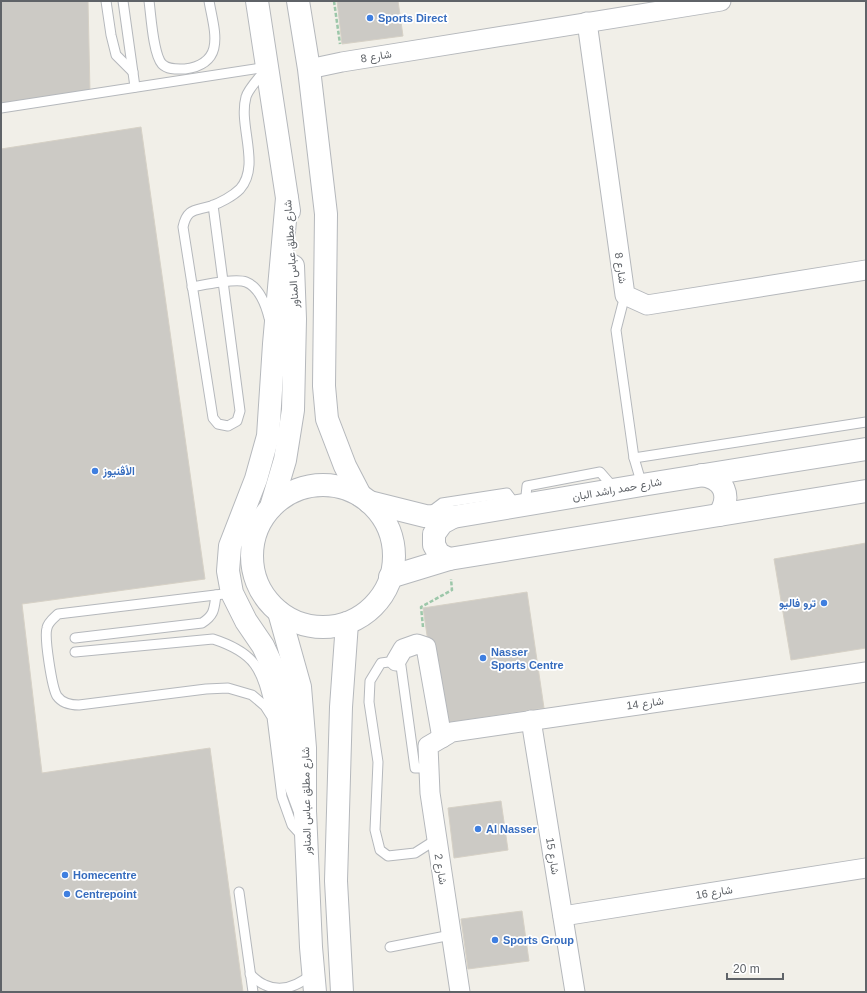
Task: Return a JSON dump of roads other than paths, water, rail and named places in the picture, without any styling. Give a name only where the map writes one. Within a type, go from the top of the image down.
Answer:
[{"type":"street","name":"شارع مطلق عباس المناور","points":[[257,1],[287,198],[292,241],[295,319],[293,410],[285,460],[271,507]]},
{"type":"street","points":[[298,1],[309,69],[326,214],[324,386],[327,419],[345,466],[365,498],[378,510],[389,529],[394,551],[392,574],[383,594],[367,612],[347,623],[323,627],[308,625],[300,623],[279,612],[263,594],[254,573],[252,549],[258,527],[271,507],[290,492],[314,485],[338,486],[365,498]]},
{"type":"street","name":"شارع 8","points":[[309,69],[342,62],[721,1]]},
{"type":"street","name":"شارع 8","points":[[587,22],[625,295],[647,304],[866,270]]},
{"type":"street","points":[[287,198],[274,344],[268,436],[256,479],[230,546],[224,594],[246,621],[263,646],[276,674],[285,706],[292,773],[306,811]]},
{"type":"street","name":"شارع حمد راشد البان","points":[[365,498],[425,516],[453,517],[614,489],[866,449]]},
{"type":"street","points":[[702,475],[710,476],[717,480],[725,493],[726,501],[724,508],[719,515]]},
{"type":"street","points":[[390,577],[449,559],[866,491]]},
{"type":"street","points":[[449,559],[439,554],[434,544],[434,534],[442,524],[453,517]]},
{"type":"street","name":"شارع مطلق عباس المناور","points":[[279,612],[300,687],[305,748],[307,842],[314,983]]},
{"type":"street","points":[[342,992],[336,881],[341,707],[347,623]]},
{"type":"street","name":"شارع 2","points":[[396,661],[403,650],[417,644],[426,647],[435,742],[429,768],[430,793],[460,992]]},
{"type":"street","name":"شارع 14","points":[[435,742],[452,732],[866,672]]},
{"type":"street","name":"شارع 15","points":[[532,720],[575,992]]},
{"type":"street","name":"شارع 16","points":[[563,916],[866,868]]},
{"type":"lane","points":[[106,1],[111,35],[116,55],[133,72]]},
{"type":"lane","points":[[123,1],[135,87]]},
{"type":"lane","points":[[149,1],[156,49],[161,63],[168,68],[179,69],[194,67],[206,61],[214,52],[216,42],[209,1]]},
{"type":"lane","points":[[1,108],[267,67]]},
{"type":"lane","points":[[213,206],[240,411],[237,421],[228,426],[218,424],[213,418],[182,227],[185,218],[192,211],[213,206],[231,196],[240,188],[246,178],[250,163],[244,119],[246,95],[267,67]]},
{"type":"lane","points":[[192,287],[237,281],[246,282],[258,290],[267,310],[274,344]]},
{"type":"lane","points":[[625,295],[616,330],[634,458],[642,485]]},
{"type":"lane","points":[[634,458],[866,422]]},
{"type":"lane","points":[[425,516],[442,503],[507,493],[521,506]]},
{"type":"lane","points":[[75,638],[202,623],[213,614],[224,594]]},
{"type":"lane","points":[[224,594],[58,614],[52,619],[46,628],[46,640],[53,685],[57,696],[68,705],[79,705],[206,689],[228,688],[252,695],[265,706],[272,717]]},
{"type":"lane","points":[[75,652],[213,639],[230,645],[247,655],[256,667],[265,685],[272,717],[282,797],[292,825],[307,842]]},
{"type":"lane","points":[[429,768],[415,768],[401,666],[396,661],[381,663],[370,682],[369,702],[378,762],[375,830],[380,850],[388,856],[415,853],[437,839]]},
{"type":"lane","points":[[239,892],[253,992]]},
{"type":"lane","points":[[390,947],[451,935]]},
{"type":"lane","points":[[250,974],[264,985],[277,988],[290,987],[302,982],[314,983]]},
{"type":"place","name":"Sports Direct","points":[[370,18]]},
{"type":"place","name":"الأڤنيوز","points":[[95,471]]},
{"type":"place","name":"ترو فاليو","points":[[824,603]]},
{"type":"place","name":"Nasser Sports Centre","points":[[483,658]]},
{"type":"place","name":"Al Nasser","points":[[478,829]]},
{"type":"place","name":"Homecentre","points":[[65,875]]},
{"type":"place","name":"Centrepoint","points":[[67,894]]},
{"type":"place","name":"Sports Group","points":[[495,940]]}]
